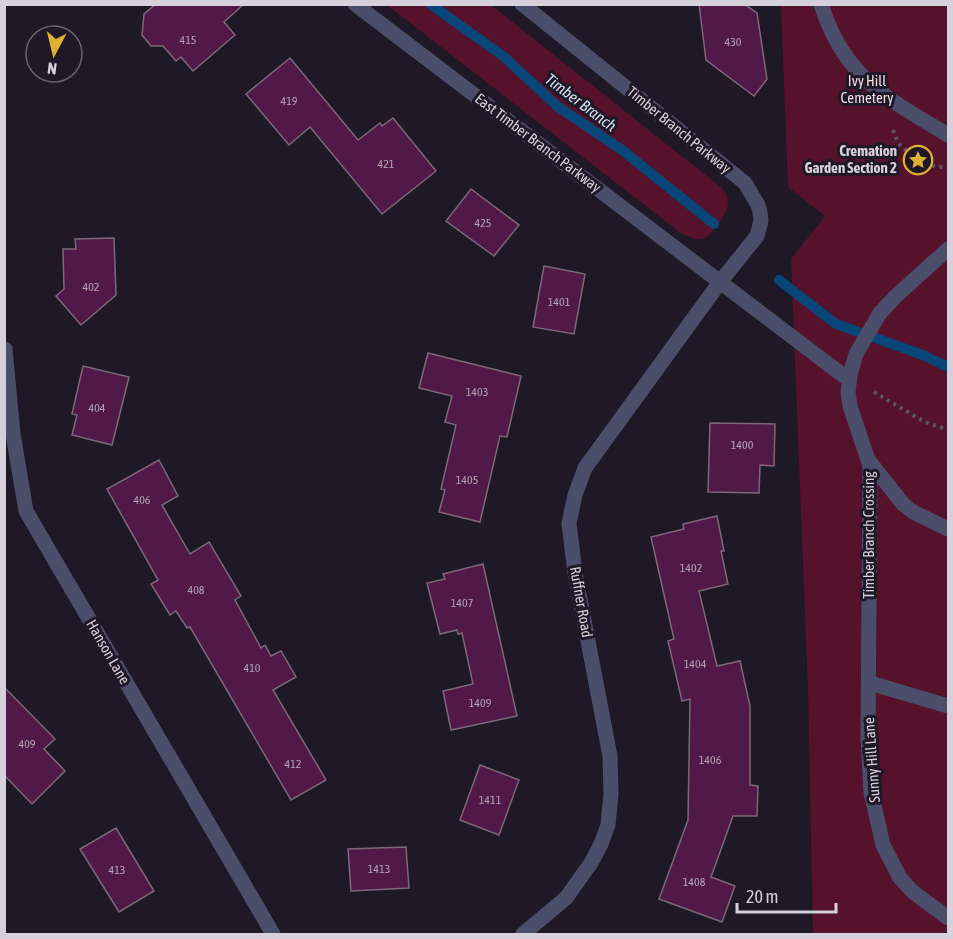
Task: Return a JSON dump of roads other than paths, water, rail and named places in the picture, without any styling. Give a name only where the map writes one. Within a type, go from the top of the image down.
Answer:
[{"type":"street","name":"East Timber Branch Parkway","points":[[355,4],[849,380]]},
{"type":"street","name":"Timber Branch Parkway","points":[[522,4],[744,183],[758,205],[761,221],[757,236],[720,282]]},
{"type":"street","points":[[821,4],[842,53],[860,76],[889,99],[948,135]]},
{"type":"street","name":"Timber Branch Crossing","points":[[870,683],[868,564],[871,481],[869,461],[850,406],[849,380],[854,360],[873,324],[891,302],[948,249]]},
{"type":"street","name":"Ruffner Road","points":[[523,934],[566,898],[591,862],[608,825],[611,794],[610,756],[575,573],[569,524],[575,495],[585,468],[720,282]]},
{"type":"street","name":"Hanson Lane","points":[[5,349],[13,434],[26,511],[273,934]]},
{"type":"street","points":[[869,461],[903,504],[913,512],[948,529]]},
{"type":"street","points":[[870,683],[948,705]]},
{"type":"street","name":"Sunny Hill Lane","points":[[870,683],[868,739],[871,789],[883,845],[906,885],[948,918]]},
{"type":"waterway","name":"Timber Branch","points":[[430,4],[503,56],[557,106],[622,150],[714,224]]},
{"type":"waterway","name":"Timber Branch","points":[[779,280],[836,324],[923,355],[948,367]]},
{"type":"place","name":"Cremation Garden Section 2","points":[[918,160]]},
{"type":"park label","name":"Ivy Hill Cemetery","points":[[867,90]]}]
